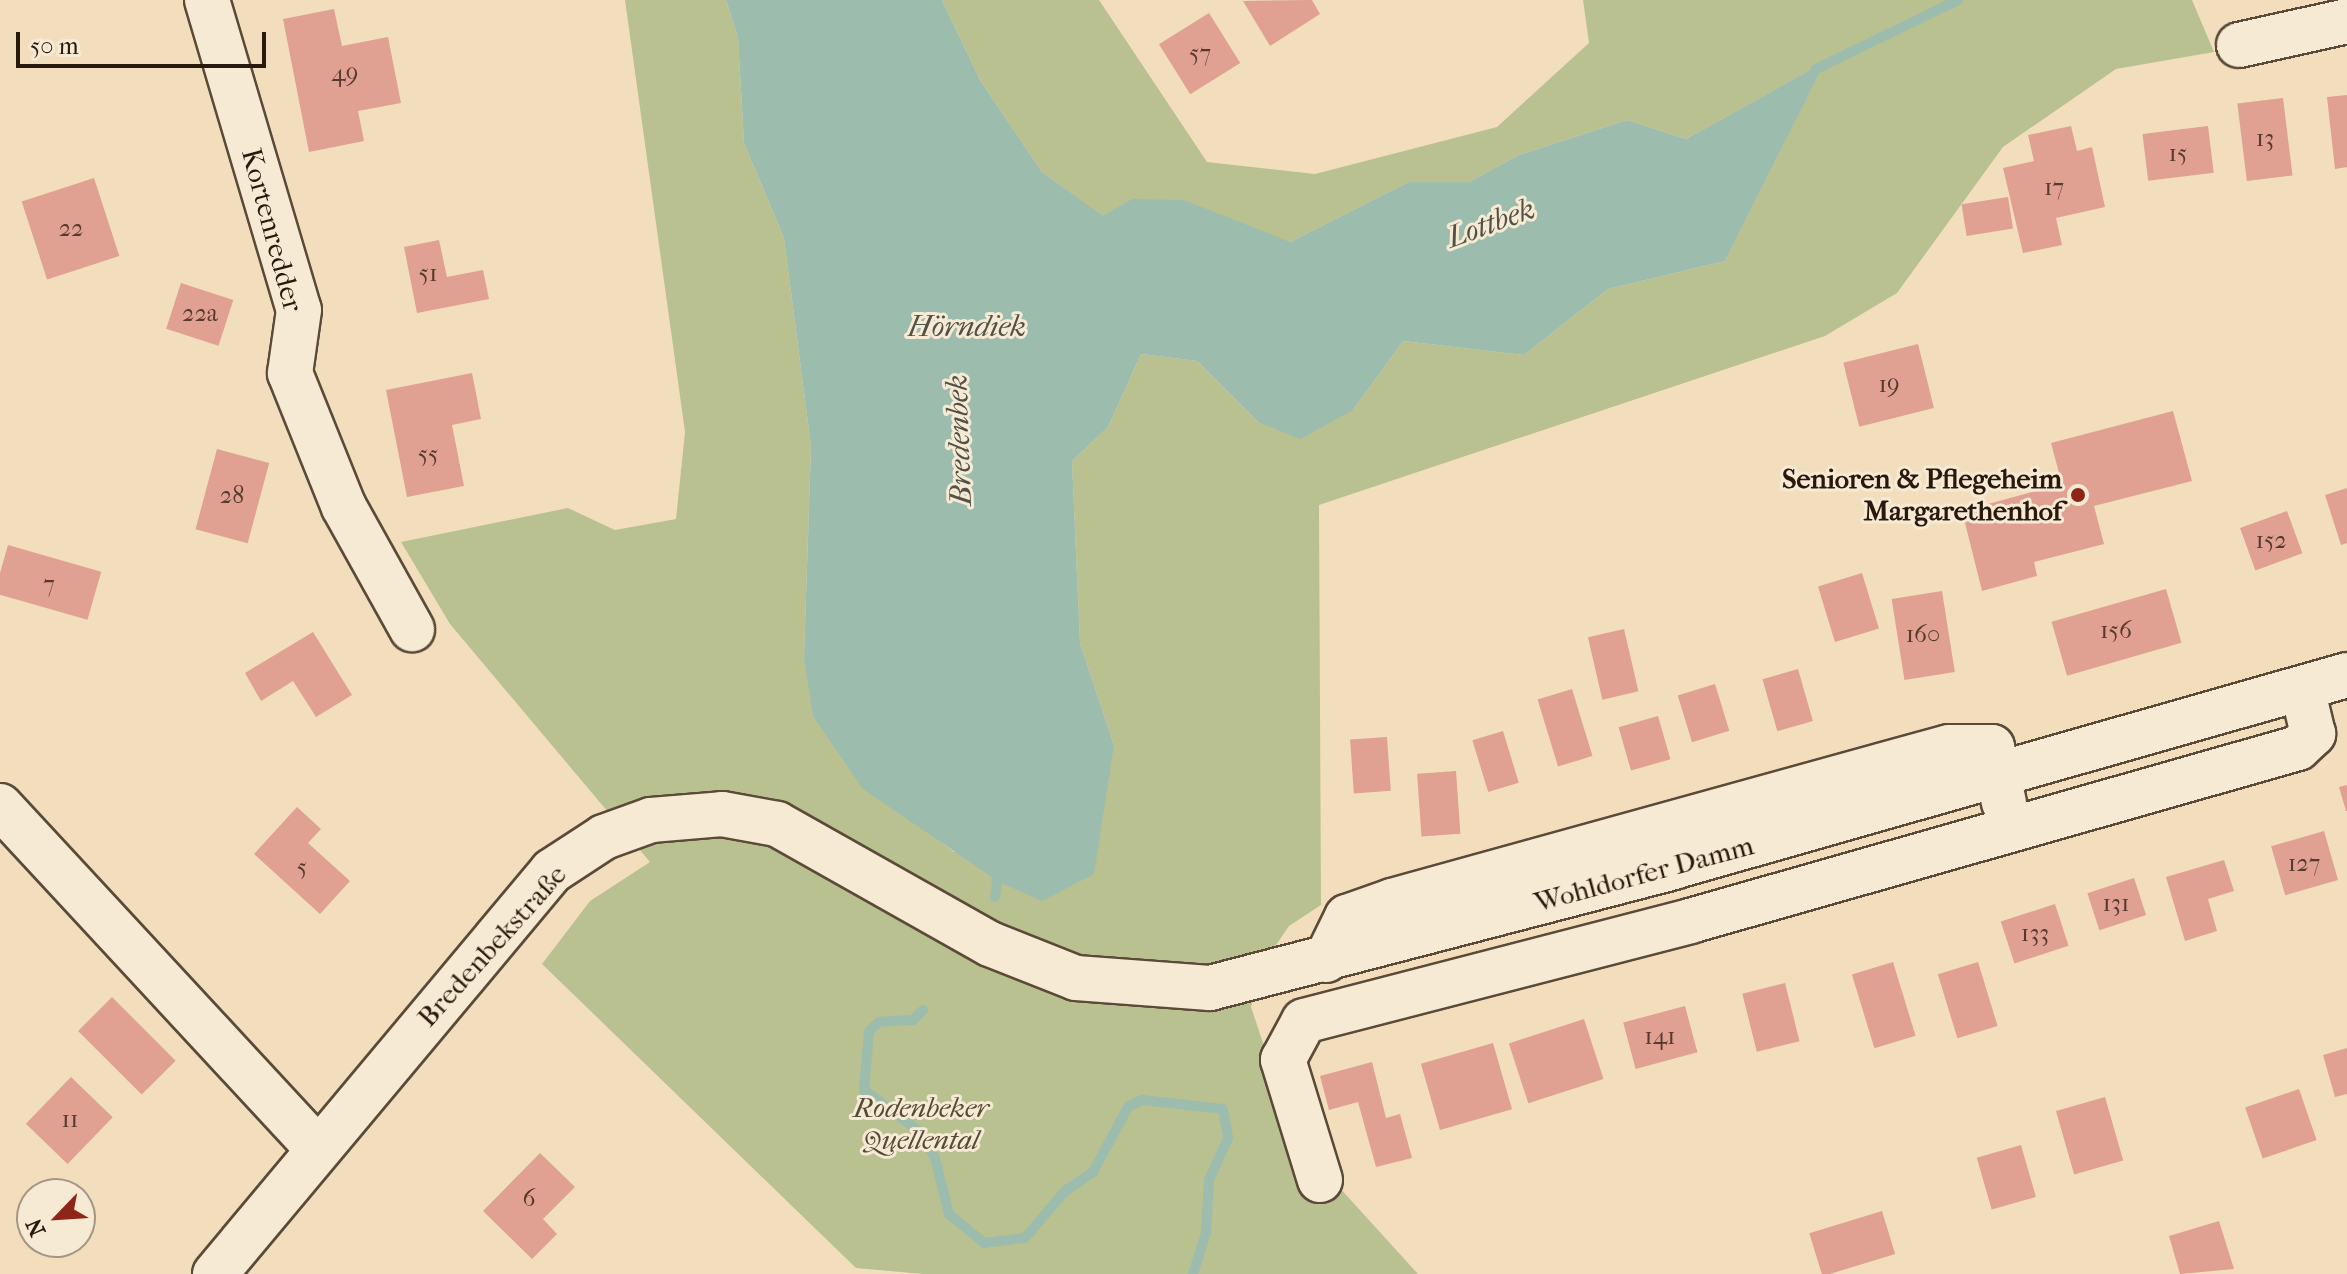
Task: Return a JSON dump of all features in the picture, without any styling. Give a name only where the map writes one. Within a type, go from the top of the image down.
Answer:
[{"type":"street","name":"Kortenredder","points":[[207,0],[299,310],[290,373],[344,507],[412,629]]},
{"type":"street","points":[[2239,45],[2347,21]]},
{"type":"street","name":"Wohldorfer Damm","points":[[942,918],[1076,978],[1210,988],[1326,960],[1997,777],[2347,675]]},
{"type":"street","points":[[1320,1180],[1283,1060],[1304,1021],[2011,833],[2298,748],[2313,734],[2302,688]]},
{"type":"street","points":[[1997,777],[2011,833]]},
{"type":"street","points":[[0,806],[317,1148]]},
{"type":"street","name":"Bredenbekstraße","points":[[215,1274],[317,1148],[552,871],[604,837],[651,820],[722,814],[777,824],[942,918]]},
{"type":"green space","name":"Rodenbeker Quellental","points":[[625,0],[726,0],[738,37],[744,143],[784,238],[811,446],[804,658],[913,821],[954,852],[1114,745],[1080,643],[1072,461],[1108,427],[1141,354],[1197,361],[1258,422],[1353,410],[1403,341],[1524,355],[1608,289],[1725,261],[1824,63],[1686,139],[1627,120],[1519,155],[1469,182],[1409,182],[1290,242],[1131,199],[1103,217],[1042,172],[980,80],[942,0],[1099,0],[1207,162],[1315,174],[1497,127],[1589,43],[1583,0],[2192,0],[2214,52],[2116,69],[2003,147],[1897,293],[1825,336],[1319,505],[1321,905],[1289,926],[1265,961],[1251,1007],[1313,1192],[1338,1186],[1418,1274],[923,1274],[856,1268],[542,964],[590,901],[650,862],[450,624],[401,542],[568,508],[615,530],[676,519],[685,432]]},
{"type":"water","name":"Hörndiek","points":[[726,0],[942,0],[980,80],[1042,172],[1103,216],[1131,199],[1184,200],[1290,242],[1409,182],[1469,182],[1519,155],[1627,120],[1686,139],[1825,62],[1725,261],[1608,289],[1524,355],[1403,341],[1353,410],[1300,439],[1258,422],[1197,361],[1141,354],[1108,427],[1072,461],[1080,643],[1114,745],[1094,874],[1042,901],[999,882],[863,789],[813,716],[804,658],[811,446],[784,238],[744,143],[738,37]]},
{"type":"building","points":[[1312,0],[1320,14],[1270,46],[1243,1]]},
{"type":"building","points":[[334,9],[342,46],[388,37],[401,103],[358,111],[364,141],[309,152],[283,19]]},
{"type":"building","points":[[1209,13],[1240,63],[1190,94],[1159,44]]},
{"type":"building","points":[[2347,95],[2347,167],[2335,169],[2327,97]]},
{"type":"building","points":[[2283,98],[2293,175],[2247,181],[2237,104]]},
{"type":"building","points":[[2071,126],[2077,151],[2092,147],[2105,207],[2056,218],[2062,245],[2023,253],[2003,168],[2034,161],[2028,135]]},
{"type":"building","points":[[2208,126],[2214,173],[2148,181],[2142,134]]},
{"type":"building","points":[[94,178],[119,256],[47,279],[22,201]]},
{"type":"building","points":[[2008,197],[2013,229],[1967,236],[1962,204]]},
{"type":"building","points":[[439,240],[447,277],[483,270],[489,299],[417,313],[404,247]]},
{"type":"building","points":[[181,283],[233,300],[218,346],[166,329]]},
{"type":"building","points":[[1918,344],[1934,408],[1859,427],[1843,363]]},
{"type":"building","points":[[472,373],[481,419],[452,425],[464,486],[407,497],[386,390]]},
{"type":"building","name":"Senioren & Pflegeheim Margarethenhof","points":[[2173,411],[2192,481],[2094,506],[2104,544],[2034,562],[2037,576],[1982,591],[1962,511],[2062,484],[2051,443]]},
{"type":"building","points":[[217,449],[269,463],[248,543],[196,529]]},
{"type":"building","points":[[2347,488],[2347,543],[2341,545],[2325,495]]},
{"type":"building","points":[[2287,511],[2302,553],[2255,570],[2240,528]]},
{"type":"building","points":[[8,545],[101,572],[87,620],[0,595],[0,573]]},
{"type":"building","points":[[1862,573],[1879,628],[1835,642],[1818,586]]},
{"type":"building","points":[[2166,589],[2181,643],[2067,676],[2052,622]]},
{"type":"building","points":[[1942,591],[1955,672],[1904,680],[1892,599]]},
{"type":"building","points":[[1624,629],[1638,691],[1602,700],[1588,637]]},
{"type":"building","points":[[313,632],[352,695],[316,717],[293,681],[261,701],[245,673]]},
{"type":"building","points":[[1798,669],[1813,721],[1777,731],[1762,679]]},
{"type":"building","points":[[1715,684],[1729,731],[1692,742],[1678,695]]},
{"type":"building","points":[[1572,689],[1592,756],[1558,766],[1538,700]]},
{"type":"building","points":[[1658,716],[1670,759],[1631,771],[1619,727]]},
{"type":"building","points":[[1503,731],[1519,783],[1488,792],[1472,740]]},
{"type":"building","points":[[1387,737],[1391,791],[1354,793],[1350,740]]},
{"type":"building","points":[[1456,771],[1460,834],[1421,837],[1417,774]]},
{"type":"building","points":[[2347,785],[2347,811],[2346,811],[2339,787]]},
{"type":"building","points":[[297,807],[321,829],[308,843],[350,881],[320,914],[254,854]]},
{"type":"building","points":[[2324,831],[2338,880],[2285,895],[2271,846]]},
{"type":"building","points":[[2224,860],[2234,891],[2208,899],[2217,931],[2185,941],[2166,877]]},
{"type":"building","points":[[2134,878],[2146,915],[2099,930],[2087,893]]},
{"type":"building","points":[[2055,904],[2069,946],[2014,963],[2001,922]]},
{"type":"building","points":[[1893,962],[1916,1036],[1874,1048],[1852,975]]},
{"type":"building","points":[[1978,962],[1998,1026],[1957,1038],[1938,974]]},
{"type":"building","points":[[1785,983],[1800,1041],[1757,1052],[1742,994]]},
{"type":"building","points":[[112,997],[176,1061],[142,1095],[78,1031]]},
{"type":"building","points":[[1685,1006],[1697,1052],[1636,1069],[1623,1023]]},
{"type":"building","points":[[1584,1019],[1603,1079],[1528,1103],[1509,1043]]},
{"type":"building","points":[[1493,1043],[1512,1109],[1440,1130],[1421,1064]]},
{"type":"building","points":[[2347,1048],[2347,1094],[2335,1097],[2323,1055]]},
{"type":"building","points":[[1372,1062],[1386,1118],[1400,1114],[1412,1158],[1376,1167],[1358,1102],[1329,1110],[1320,1076]]},
{"type":"building","points":[[71,1077],[113,1117],[68,1164],[26,1124]]},
{"type":"building","points":[[2299,1089],[2317,1140],[2263,1159],[2245,1108]]},
{"type":"building","points":[[2105,1097],[2123,1160],[2074,1175],[2056,1111]]},
{"type":"building","points":[[2021,1145],[2036,1197],[1992,1210],[1977,1158]]},
{"type":"building","points":[[540,1153],[575,1187],[543,1219],[557,1234],[532,1259],[483,1211]]},
{"type":"building","points":[[1882,1211],[1895,1254],[1822,1274],[1809,1233]]},
{"type":"building","points":[[2219,1221],[2234,1269],[2180,1274],[2169,1236]]},
{"type":"waterway","name":"Lottbek","points":[[1816,69],[1958,0]]},
{"type":"waterway","name":"Bredenbek","points":[[995,897],[999,869]]},
{"type":"waterway","name":"Bredenbek","points":[[923,1010],[913,1020],[879,1022],[869,1031],[864,1090],[919,1131],[935,1158],[949,1214],[984,1243],[1025,1238],[1065,1191],[1093,1172],[1128,1107],[1142,1100],[1223,1109],[1228,1138],[1209,1180],[1206,1233],[1193,1274]]},
{"type":"place","name":"Senioren & Pflegeheim Margarethenhof","points":[[2078,495]]}]
